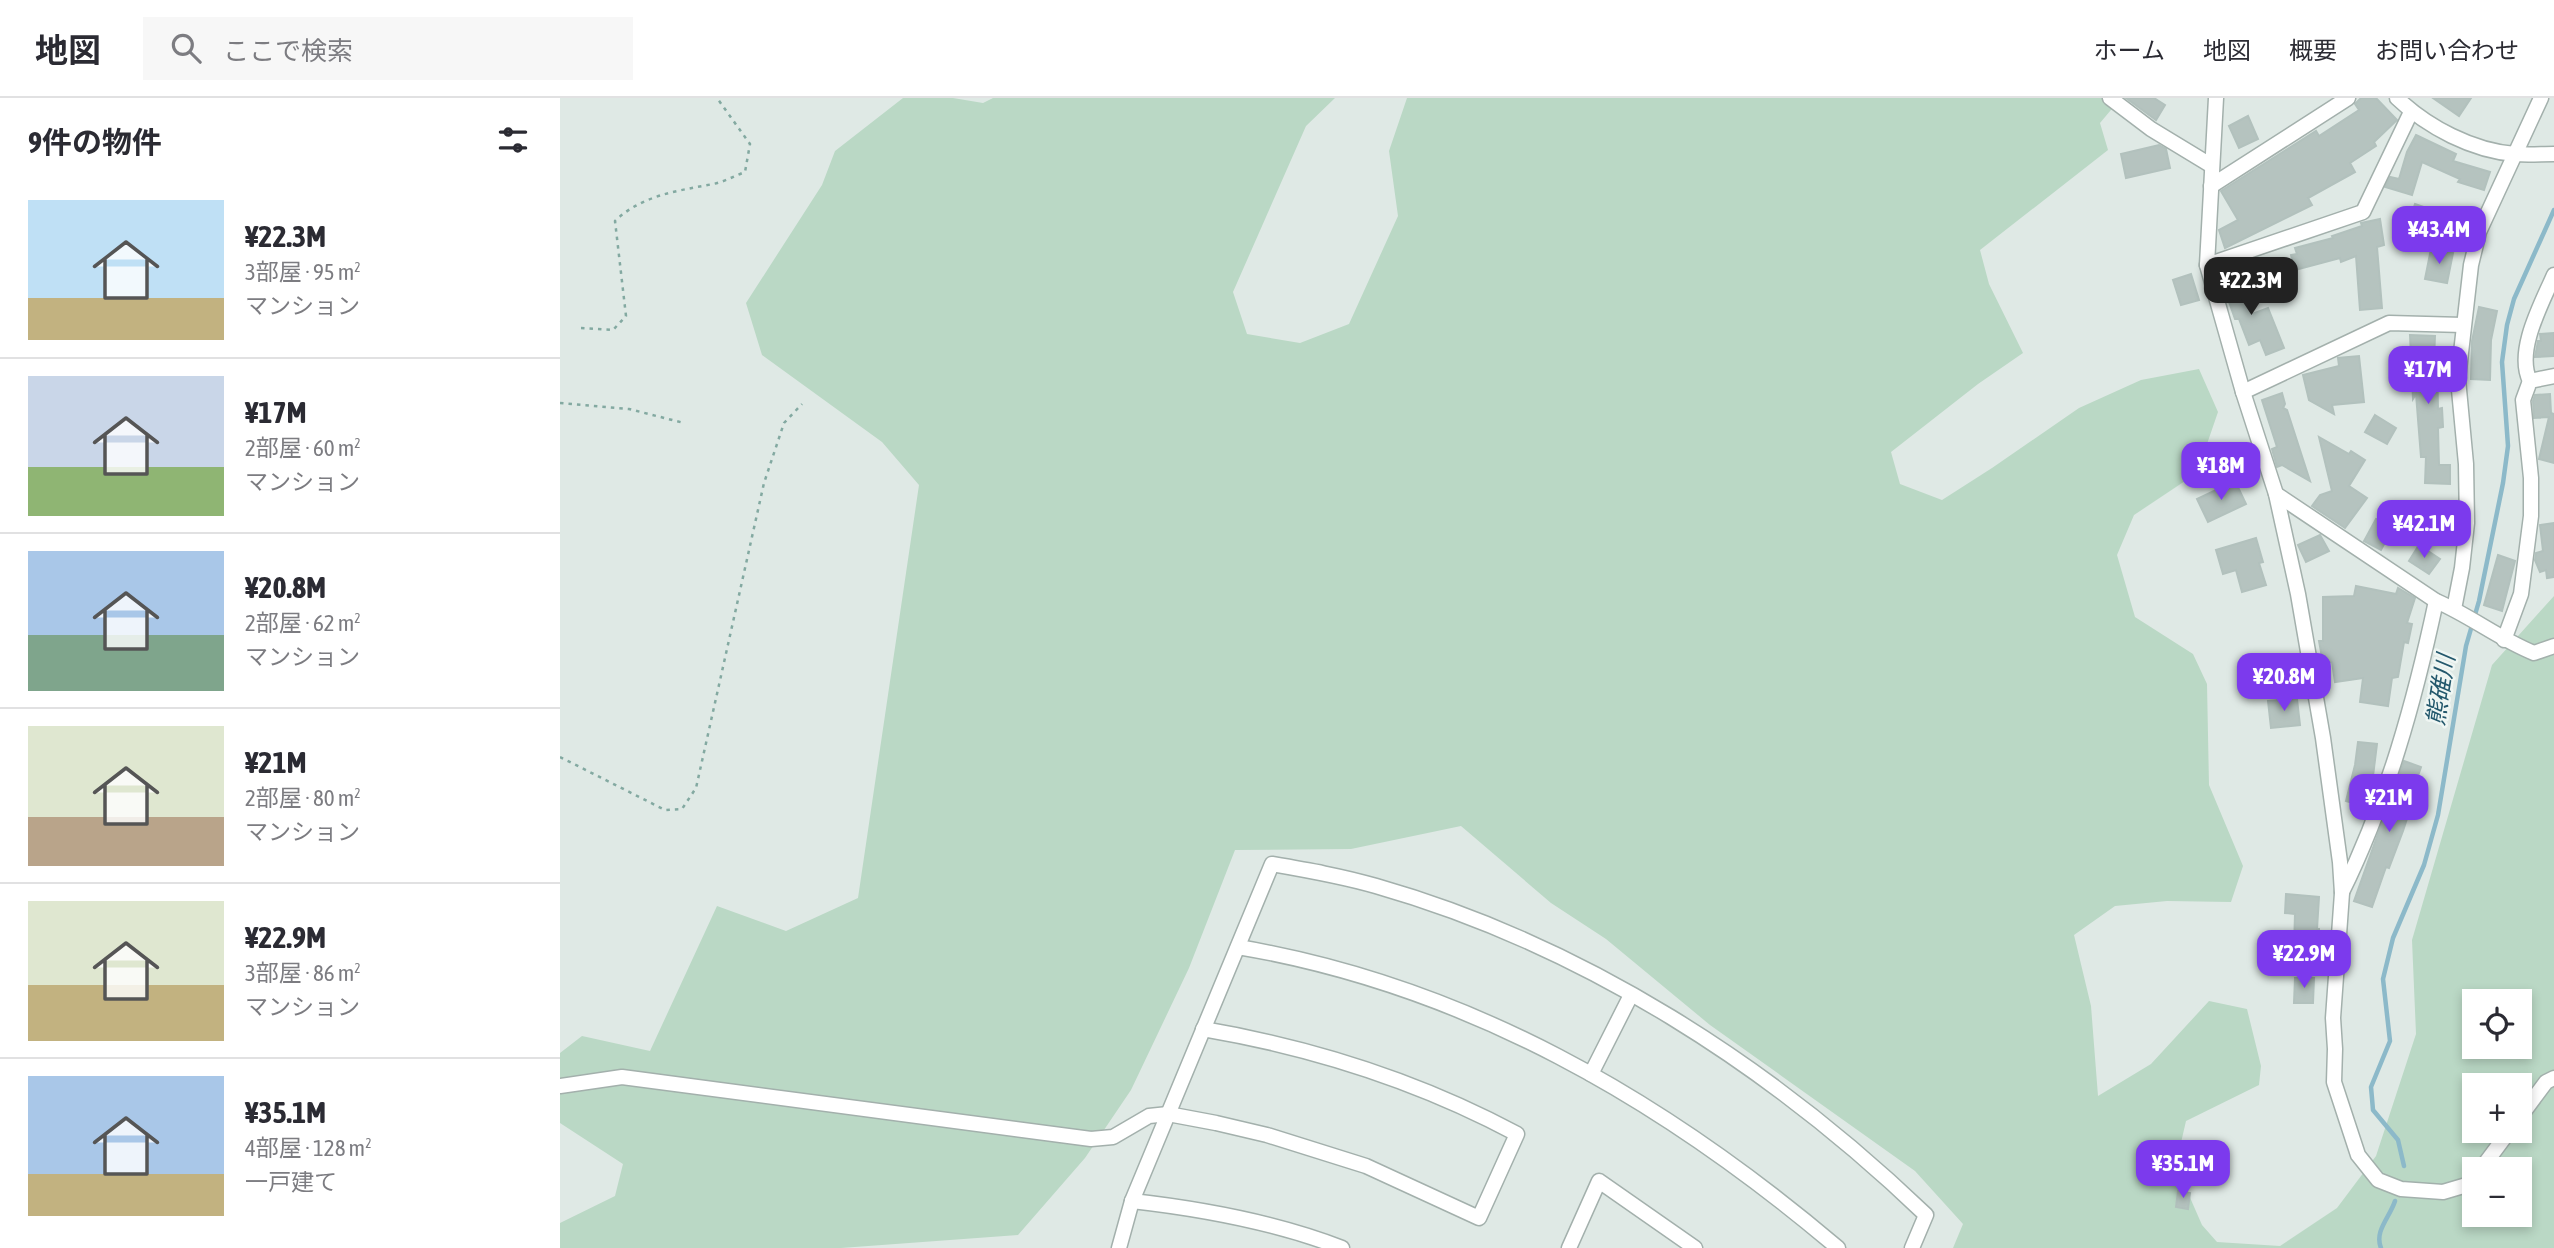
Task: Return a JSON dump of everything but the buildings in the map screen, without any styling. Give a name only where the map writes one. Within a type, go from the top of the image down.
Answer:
[{"type":"street","points":[[2110,98],[2151,129],[2212,166]]},
{"type":"street","points":[[2216,98],[2207,265],[2243,392],[2276,494],[2298,594],[2323,738],[2342,893],[2333,1018],[2336,1049],[2334,1083],[2358,1155],[2378,1180],[2400,1189],[2443,1192],[2462,1186]]},
{"type":"street","points":[[2211,186],[2348,98]]},
{"type":"street","points":[[2397,98],[2411,112],[2475,145],[2515,154],[2554,154]]},
{"type":"street","points":[[2459,612],[2467,523],[2466,464],[2458,379],[2471,265],[2479,232],[2542,98]]},
{"type":"street","points":[[2207,265],[2362,212],[2411,112]]},
{"type":"street","points":[[2504,640],[2521,594],[2525,545],[2531,516],[2531,478],[2523,400],[2530,381],[2525,371],[2525,357],[2533,324],[2554,275]]},
{"type":"street","points":[[2243,392],[2389,323],[2463,325]]},
{"type":"street","points":[[2530,381],[2554,376]]},
{"type":"street","points":[[2276,494],[2437,601],[2504,640],[2534,653],[2554,646]]},
{"type":"street","points":[[2342,893],[2385,791],[2425,655],[2437,601]]},
{"type":"street","points":[[1119,1248],[1132,1200],[1272,864],[1374,885],[1462,914],[1558,956],[1631,995],[1741,1063],[1814,1117],[1885,1177],[1926,1215],[1912,1248]]},
{"type":"street","points":[[1238,947],[1288,955],[1389,983],[1487,1021],[1591,1074],[1715,1152],[1779,1199],[1838,1248]]},
{"type":"street","points":[[1591,1074],[1631,995]]},
{"type":"street","points":[[560,1086],[622,1077],[1091,1139],[1113,1137],[1149,1116],[1168,1114],[1229,1126],[1317,1149],[1414,1186],[1479,1218],[1517,1134],[1447,1099],[1352,1063],[1290,1046],[1203,1029]]},
{"type":"street","points":[[2532,1101],[2546,1082],[2554,1078]]},
{"type":"street","points":[[1569,1248],[1600,1181],[1695,1248]]},
{"type":"street","points":[[1132,1200],[1235,1216],[1342,1248]]},
{"type":"path","points":[[580,328],[613,330],[626,316],[615,221],[629,208],[659,195],[716,183],[745,172],[750,144],[717,98]]},
{"type":"path","points":[[560,403],[629,409],[684,424]]},
{"type":"path","points":[[560,757],[665,810],[682,809],[695,788],[764,483],[784,423],[802,404]]},
{"type":"green space","points":[[903,98],[953,98],[983,103],[993,98],[1335,98],[1306,126],[1233,292],[1247,334],[1300,343],[1349,324],[1398,216],[1389,151],[1407,98],[2121,98],[2100,123],[2108,150],[1980,250],[1989,284],[2023,353],[1978,384],[1891,452],[1900,484],[1942,500],[2079,408],[2141,380],[2199,369],[2218,412],[2197,473],[2134,515],[2117,555],[2135,617],[2193,654],[2207,684],[2209,785],[2243,866],[2231,902],[2167,901],[2115,906],[2074,935],[2091,1006],[2098,1096],[2151,1064],[2209,1001],[2247,1009],[2261,1066],[2259,1085],[2186,1121],[2180,1147],[2188,1193],[2202,1225],[2217,1242],[2280,1246],[2337,1208],[2376,1156],[2416,1034],[2412,940],[2492,665],[2554,596],[2554,1248],[1953,1248],[1963,1224],[1915,1171],[1710,1025],[1606,939],[1551,903],[1461,826],[1351,849],[1235,850],[1189,968],[1131,1090],[1085,1158],[1018,1235],[841,1248],[560,1248],[560,1223],[615,1196],[623,1164],[560,1123],[560,1053],[582,1036],[650,1051],[717,906],[786,931],[858,898],[919,485],[882,442],[762,355],[746,303],[822,185],[835,151]]},
{"type":"waterway","name":"熊碓川","points":[[2404,1166],[2398,1140],[2373,1110],[2371,1087],[2390,1041],[2383,979],[2393,938],[2424,865],[2438,815],[2466,646],[2479,601],[2503,483],[2508,446],[2502,362],[2507,325],[2514,299],[2554,210]]},
{"type":"waterway","name":"熊碓川","points":[[2381,1248],[2381,1230],[2395,1201]]}]
